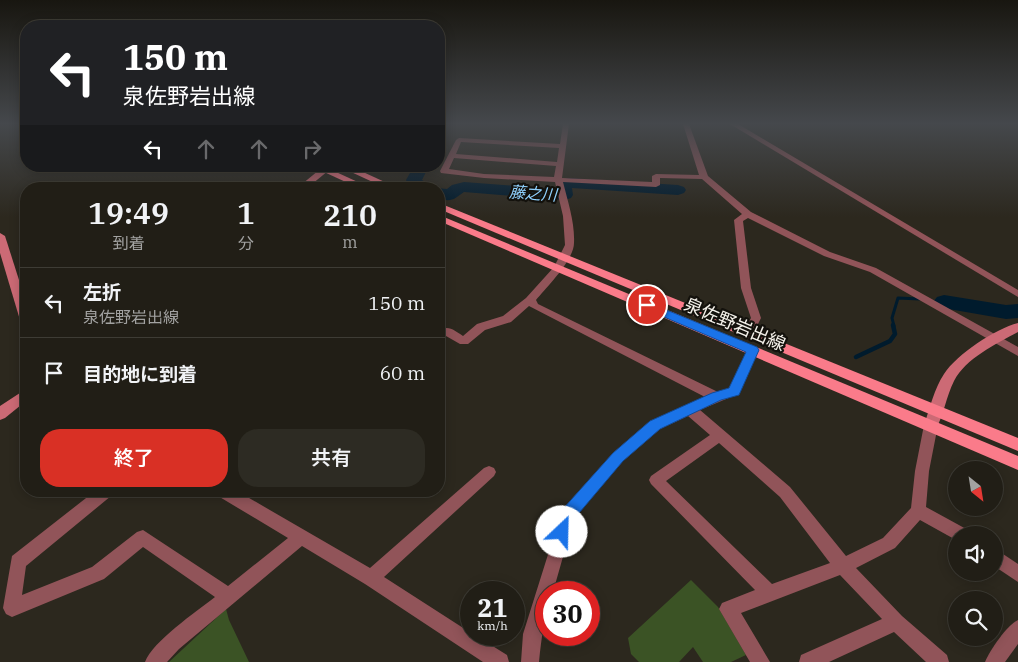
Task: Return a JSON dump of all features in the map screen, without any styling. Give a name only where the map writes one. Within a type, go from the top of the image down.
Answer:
[{"type":"main road","points":[[335,172],[355,182]]},
{"type":"main road","points":[[356,172],[380,182]]},
{"type":"main road","name":"泉佐野岩出線","points":[[445,209],[753,350],[1018,463]]},
{"type":"main road","name":"泉佐野岩出線","points":[[445,220],[748,333],[1018,445]]},
{"type":"street","points":[[445,332],[464,341],[482,327],[507,319],[530,300],[561,263],[570,245],[567,216],[558,180],[561,155]]},
{"type":"street","points":[[696,155],[704,178],[748,214],[827,254],[873,270],[1018,352]]},
{"type":"street","points":[[785,155],[1018,294]]},
{"type":"street","points":[[445,169],[451,156],[559,164]]},
{"type":"street","points":[[445,171],[484,176],[656,185],[656,176],[704,178]]},
{"type":"street","points":[[309,182],[322,172]]},
{"type":"street","points":[[748,214],[738,220],[746,288],[756,318],[748,333]]},
{"type":"street","points":[[0,236],[20,298]]},
{"type":"street","points":[[530,300],[534,306],[716,397]]},
{"type":"street","points":[[761,662],[728,608],[843,566],[888,543],[918,512],[922,471],[930,425],[949,377],[961,363],[995,339],[1018,327]]},
{"type":"street","points":[[530,662],[532,634],[567,515],[618,457],[655,425],[716,397],[734,391],[753,350]]},
{"type":"street","points":[[0,414],[20,399]]},
{"type":"street","points":[[689,409],[786,492],[843,566],[896,622],[940,662]]},
{"type":"street","points":[[719,436],[656,480],[768,594]]},
{"type":"street","points":[[371,578],[489,472]]},
{"type":"street","points":[[99,497],[18,562],[12,608],[98,573],[143,537],[229,597]]},
{"type":"street","points":[[233,497],[371,578],[500,662]]},
{"type":"street","points":[[918,512],[948,528]]},
{"type":"street","points":[[154,662],[173,643],[301,537]]},
{"type":"street","points":[[1003,563],[1018,574]]},
{"type":"street","points":[[808,662],[896,622]]},
{"type":"street","points":[[994,662],[1018,629]]},
{"type":"green space","points":[[691,580],[718,607],[746,655],[731,662],[703,662],[693,647],[679,662],[639,662],[631,654],[628,638]]},
{"type":"green space","points":[[226,609],[229,620],[249,662],[169,662]]},
{"type":"waterway","name":"藤之川","points":[[415,182],[419,172]]},
{"type":"waterway","name":"藤之川","points":[[445,194],[449,196],[458,188],[464,187],[565,195],[564,184],[568,183],[678,190]]},
{"type":"waterway","points":[[894,326],[892,318],[898,298],[920,299]]},
{"type":"waterway","name":"藤之川","points":[[944,302],[1006,312],[1018,311]]},
{"type":"waterway","points":[[856,357],[890,341],[895,334],[893,325]]},
{"type":"route","points":[[562,532],[567,515],[618,457],[655,425],[716,397],[734,391],[753,350],[647,305]]}]
